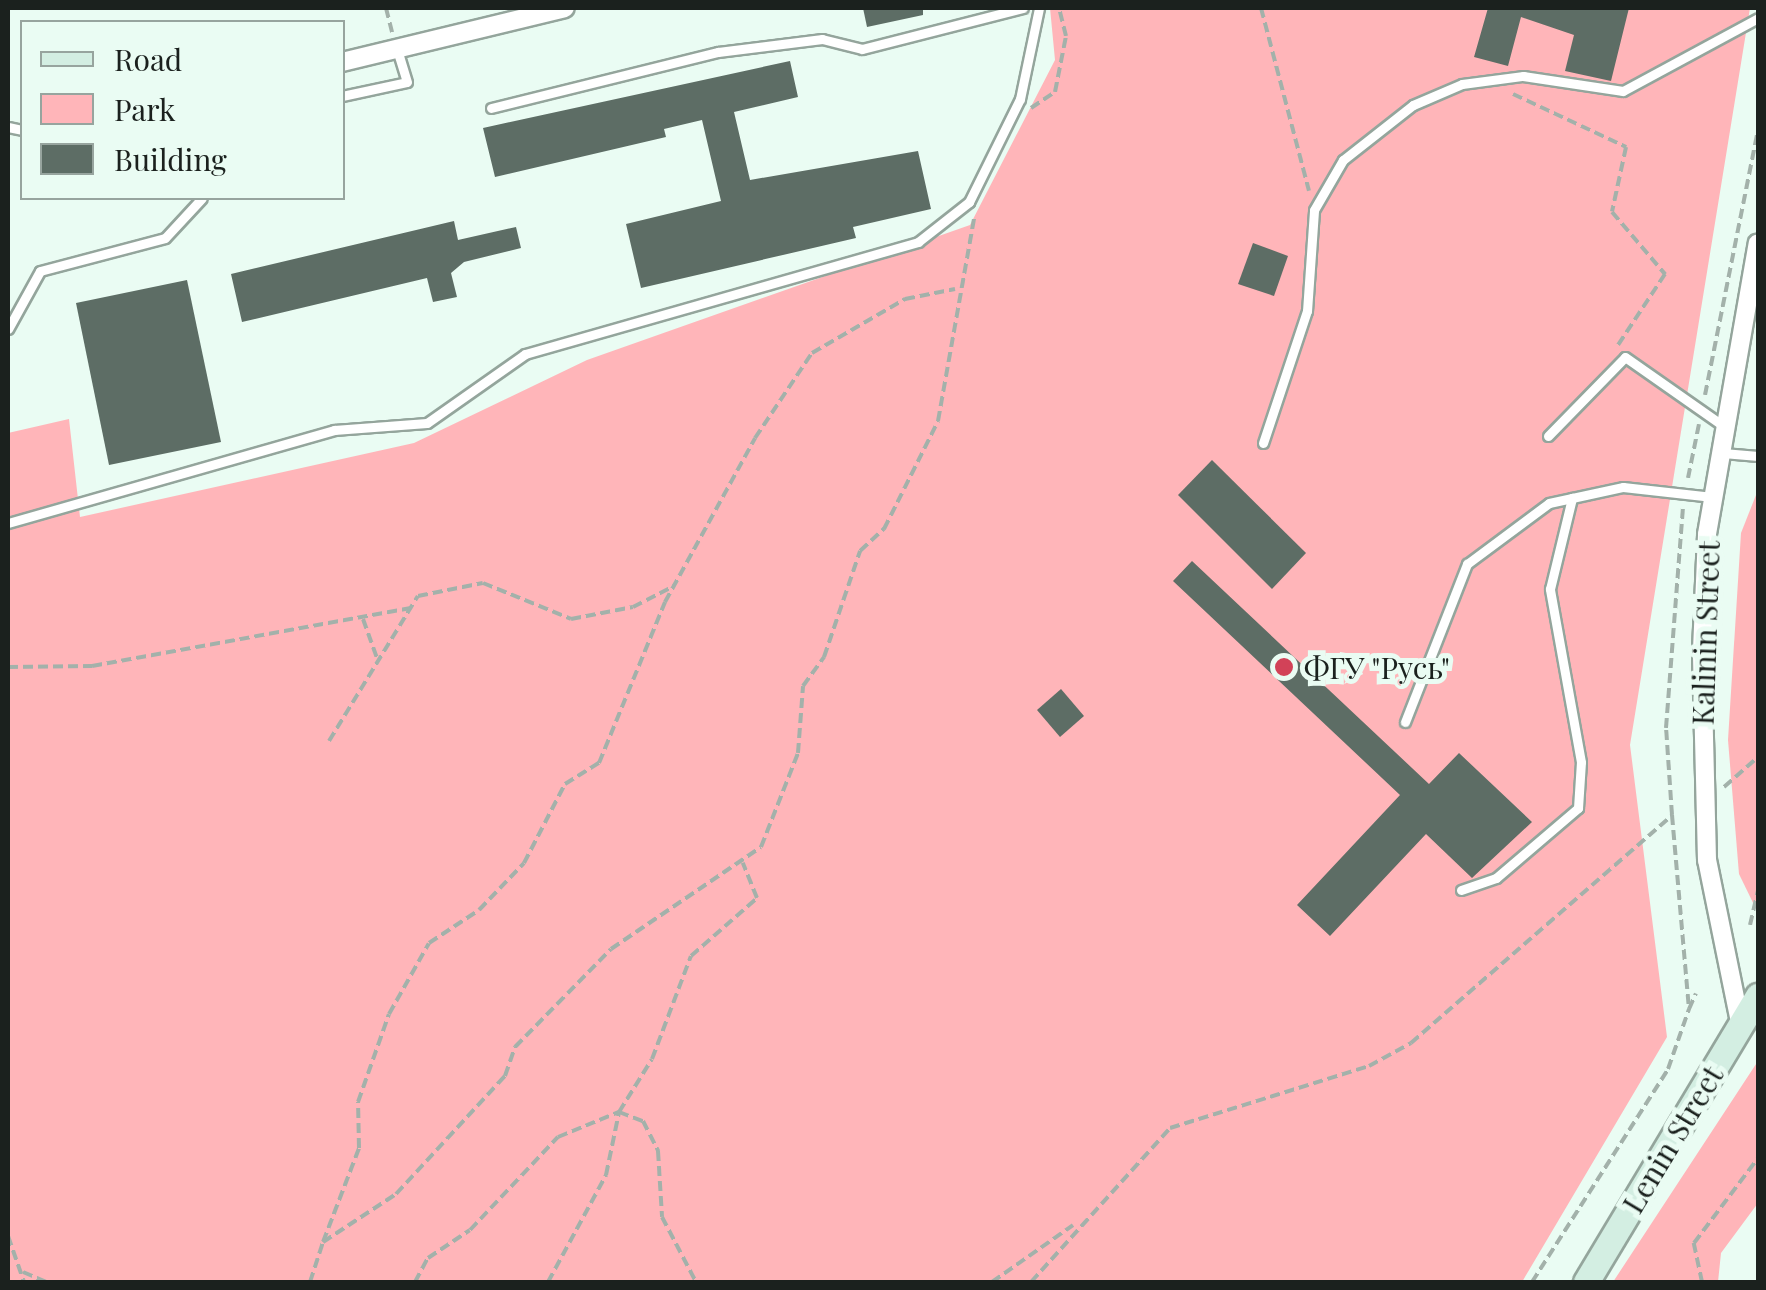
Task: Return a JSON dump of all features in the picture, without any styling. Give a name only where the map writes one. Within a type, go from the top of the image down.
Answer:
[{"type":"main road","name":"Lenin Street","points":[[1586,1282],[1758,996]]},
{"type":"street","points":[[345,61],[565,8]]},
{"type":"street","name":"Kalinin Street","points":[[1740,1022],[1722,963],[1702,768],[1712,497],[1758,243]]},
{"type":"lane","points":[[491,108],[718,52],[822,39],[862,48],[1023,8]]},
{"type":"lane","points":[[8,524],[334,430],[426,423],[525,354],[918,242],[968,202],[1020,99],[1039,8]]},
{"type":"lane","points":[[1263,443],[1307,311],[1314,210],[1343,160],[1413,104],[1486,80],[1523,76],[1624,90],[1758,18]]},
{"type":"lane","points":[[345,95],[407,82],[396,47]]},
{"type":"lane","points":[[8,328],[40,271],[166,238],[200,200]]},
{"type":"lane","points":[[1548,436],[1625,357],[1724,427]]},
{"type":"lane","points":[[1720,453],[1758,456]]},
{"type":"lane","points":[[1405,722],[1466,564],[1550,503],[1623,487],[1712,497]]},
{"type":"lane","points":[[1461,890],[1496,878],[1578,808],[1581,762],[1550,589],[1572,498]]},
{"type":"path","points":[[386,8],[396,47]]},
{"type":"path","points":[[1021,126],[1055,92],[1066,36],[1060,8]]},
{"type":"path","points":[[1261,8],[1314,210]]},
{"type":"path","points":[[1486,80],[1626,147],[1612,212],[1665,274],[1618,346],[1625,357]]},
{"type":"path","points":[[1689,1009],[1666,728],[1684,494],[1758,130]]},
{"type":"path","points":[[324,1242],[396,1194],[505,1076],[514,1047],[611,949],[681,894],[743,863],[760,847],[798,752],[803,686],[824,657],[860,551],[884,529],[938,421],[956,289],[978,209]]},
{"type":"path","points":[[310,1282],[359,1148],[358,1102],[390,1014],[428,942],[502,886],[565,784],[600,763],[674,586],[812,353],[906,299],[956,289]]},
{"type":"path","points":[[328,741],[418,596],[483,583],[570,619],[633,607],[674,586]]},
{"type":"path","points":[[8,668],[92,666],[410,608]]},
{"type":"path","points":[[362,616],[378,661]]},
{"type":"path","points":[[1721,789],[1758,757]]},
{"type":"path","points":[[1031,1282],[1077,1222],[1170,1128],[1369,1066],[1411,1043],[1672,815]]},
{"type":"path","points":[[548,1282],[606,1175],[619,1112],[652,1059],[691,956],[757,898],[743,863]]},
{"type":"path","points":[[1750,926],[1758,889]]},
{"type":"path","points":[[1532,1282],[1668,1070],[1696,993]]},
{"type":"path","points":[[416,1282],[428,1258],[470,1230],[558,1138],[619,1112],[643,1122],[658,1151],[662,1217],[696,1282]]},
{"type":"path","points":[[1702,1282],[1694,1243],[1758,1158]]},
{"type":"path","points":[[992,1282],[1077,1222]]},
{"type":"path","points":[[8,1236],[24,1282]]},
{"type":"path","points":[[22,1272],[46,1282]]},
{"type":"green space","points":[[1050,8],[1750,8],[1630,745],[1667,1037],[1522,1282],[8,1282],[8,433],[69,419],[80,517],[414,443],[587,360],[970,225],[1055,60]]},
{"type":"green space","points":[[1758,490],[1758,913],[1739,874],[1728,740],[1741,533]]},
{"type":"green space","points":[[1758,1061],[1758,1203],[1721,1253],[1718,1282],[1613,1282]]},
{"type":"building","points":[[863,8],[923,8],[923,15],[867,27]]},
{"type":"building","points":[[1488,8],[1629,8],[1611,81],[1565,71],[1574,35],[1521,17],[1508,66],[1474,57]]},
{"type":"building","points":[[790,61],[798,97],[734,112],[750,180],[918,151],[931,209],[853,227],[856,238],[641,288],[626,224],[721,201],[702,120],[664,129],[666,137],[495,177],[483,128]]},
{"type":"building","points":[[454,221],[458,240],[516,227],[521,248],[464,262],[451,273],[457,297],[433,302],[427,278],[242,322],[231,274]]},
{"type":"building","points":[[1253,243],[1288,256],[1274,296],[1238,284]]},
{"type":"building","points":[[187,280],[221,442],[109,465],[76,303]]},
{"type":"building","points":[[1212,460],[1306,553],[1272,589],[1178,495]]},
{"type":"building","name":"ФГУ \"Русь\"","points":[[1192,561],[1429,784],[1459,753],[1532,822],[1472,878],[1426,834],[1330,936],[1297,905],[1400,795],[1173,581]]},
{"type":"building","points":[[1061,689],[1084,716],[1060,737],[1037,710]]},
{"type":"place","name":"ФГУ \"Русь\"","points":[[1284,667]]}]
